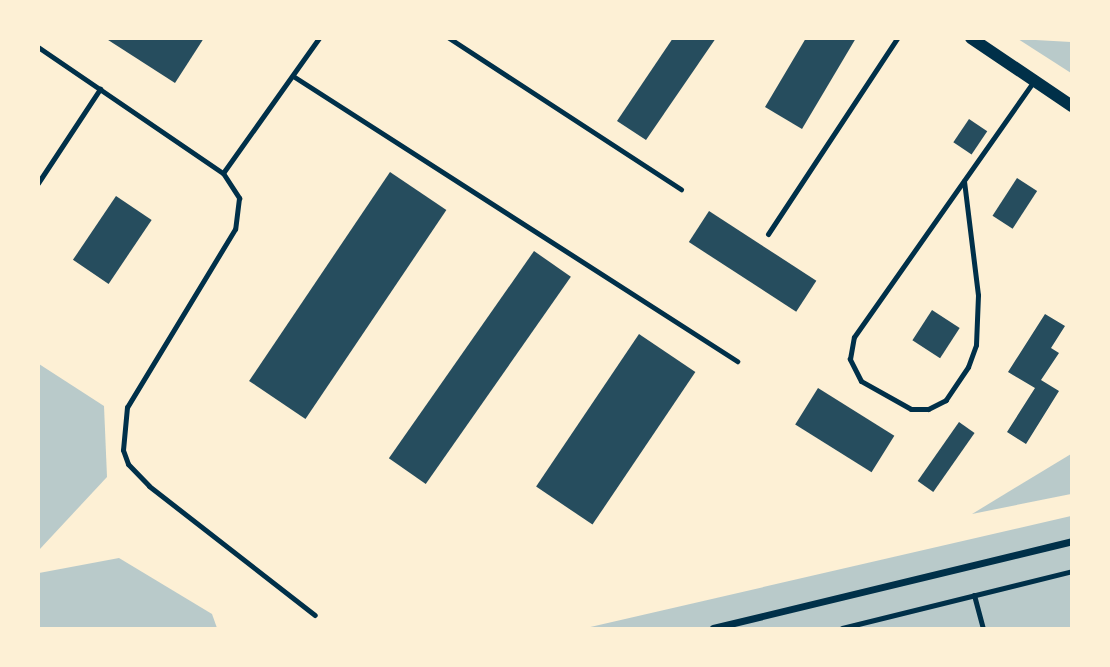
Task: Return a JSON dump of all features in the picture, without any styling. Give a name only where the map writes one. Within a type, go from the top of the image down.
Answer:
[{"type":"street","points":[[971,38],[1072,106]]},
{"type":"street","points":[[713,628],[1072,541]]},
{"type":"lane","points":[[223,173],[319,38]]},
{"type":"lane","points":[[449,38],[681,190]]},
{"type":"lane","points":[[768,234],[897,38]]},
{"type":"lane","points":[[38,47],[223,173],[239,198],[235,229],[127,407],[123,450],[128,464],[149,486],[315,615]]},
{"type":"lane","points":[[293,76],[737,361]]},
{"type":"lane","points":[[964,181],[978,295],[976,345],[964,375],[946,400],[928,409],[911,409],[861,381],[850,359],[850,348],[859,327],[1034,81]]},
{"type":"lane","points":[[38,183],[100,89]]},
{"type":"lane","points":[[842,628],[1072,571]]},
{"type":"lane","points":[[974,595],[983,628]]},
{"type":"shaded area","points":[[1018,39],[1071,42],[1071,73]]},
{"type":"shaded area","points":[[39,364],[104,406],[107,477],[39,550]]},
{"type":"shaded area","points":[[1071,454],[1071,494],[972,514]]},
{"type":"shaded area","points":[[1071,516],[1071,628],[586,628]]},
{"type":"shaded area","points":[[119,558],[212,614],[217,628],[39,628],[39,573]]},
{"type":"building","points":[[105,38],[204,38],[175,83]]},
{"type":"building","points":[[673,38],[716,38],[646,140],[617,121]]},
{"type":"building","points":[[806,38],[856,38],[802,129],[765,107]]},
{"type":"building","points":[[969,119],[987,131],[972,155],[953,142]]},
{"type":"building","points":[[390,172],[446,210],[305,419],[249,381]]},
{"type":"building","points":[[1017,178],[1037,191],[1013,229],[992,216]]},
{"type":"building","points":[[116,196],[152,220],[109,284],[73,260]]},
{"type":"building","points":[[709,211],[816,281],[796,312],[689,242]]},
{"type":"building","points":[[534,251],[571,277],[426,484],[389,458]]},
{"type":"building","points":[[932,310],[960,328],[940,358],[912,340]]},
{"type":"building","points":[[1045,314],[1065,326],[1051,348],[1059,353],[1041,380],[1059,391],[1026,444],[1007,432],[1035,388],[1008,372]]},
{"type":"building","points":[[639,334],[695,372],[592,525],[536,487]]},
{"type":"building","points":[[818,388],[894,436],[872,472],[795,424]]},
{"type":"building","points":[[959,422],[975,433],[933,492],[918,481]]}]
